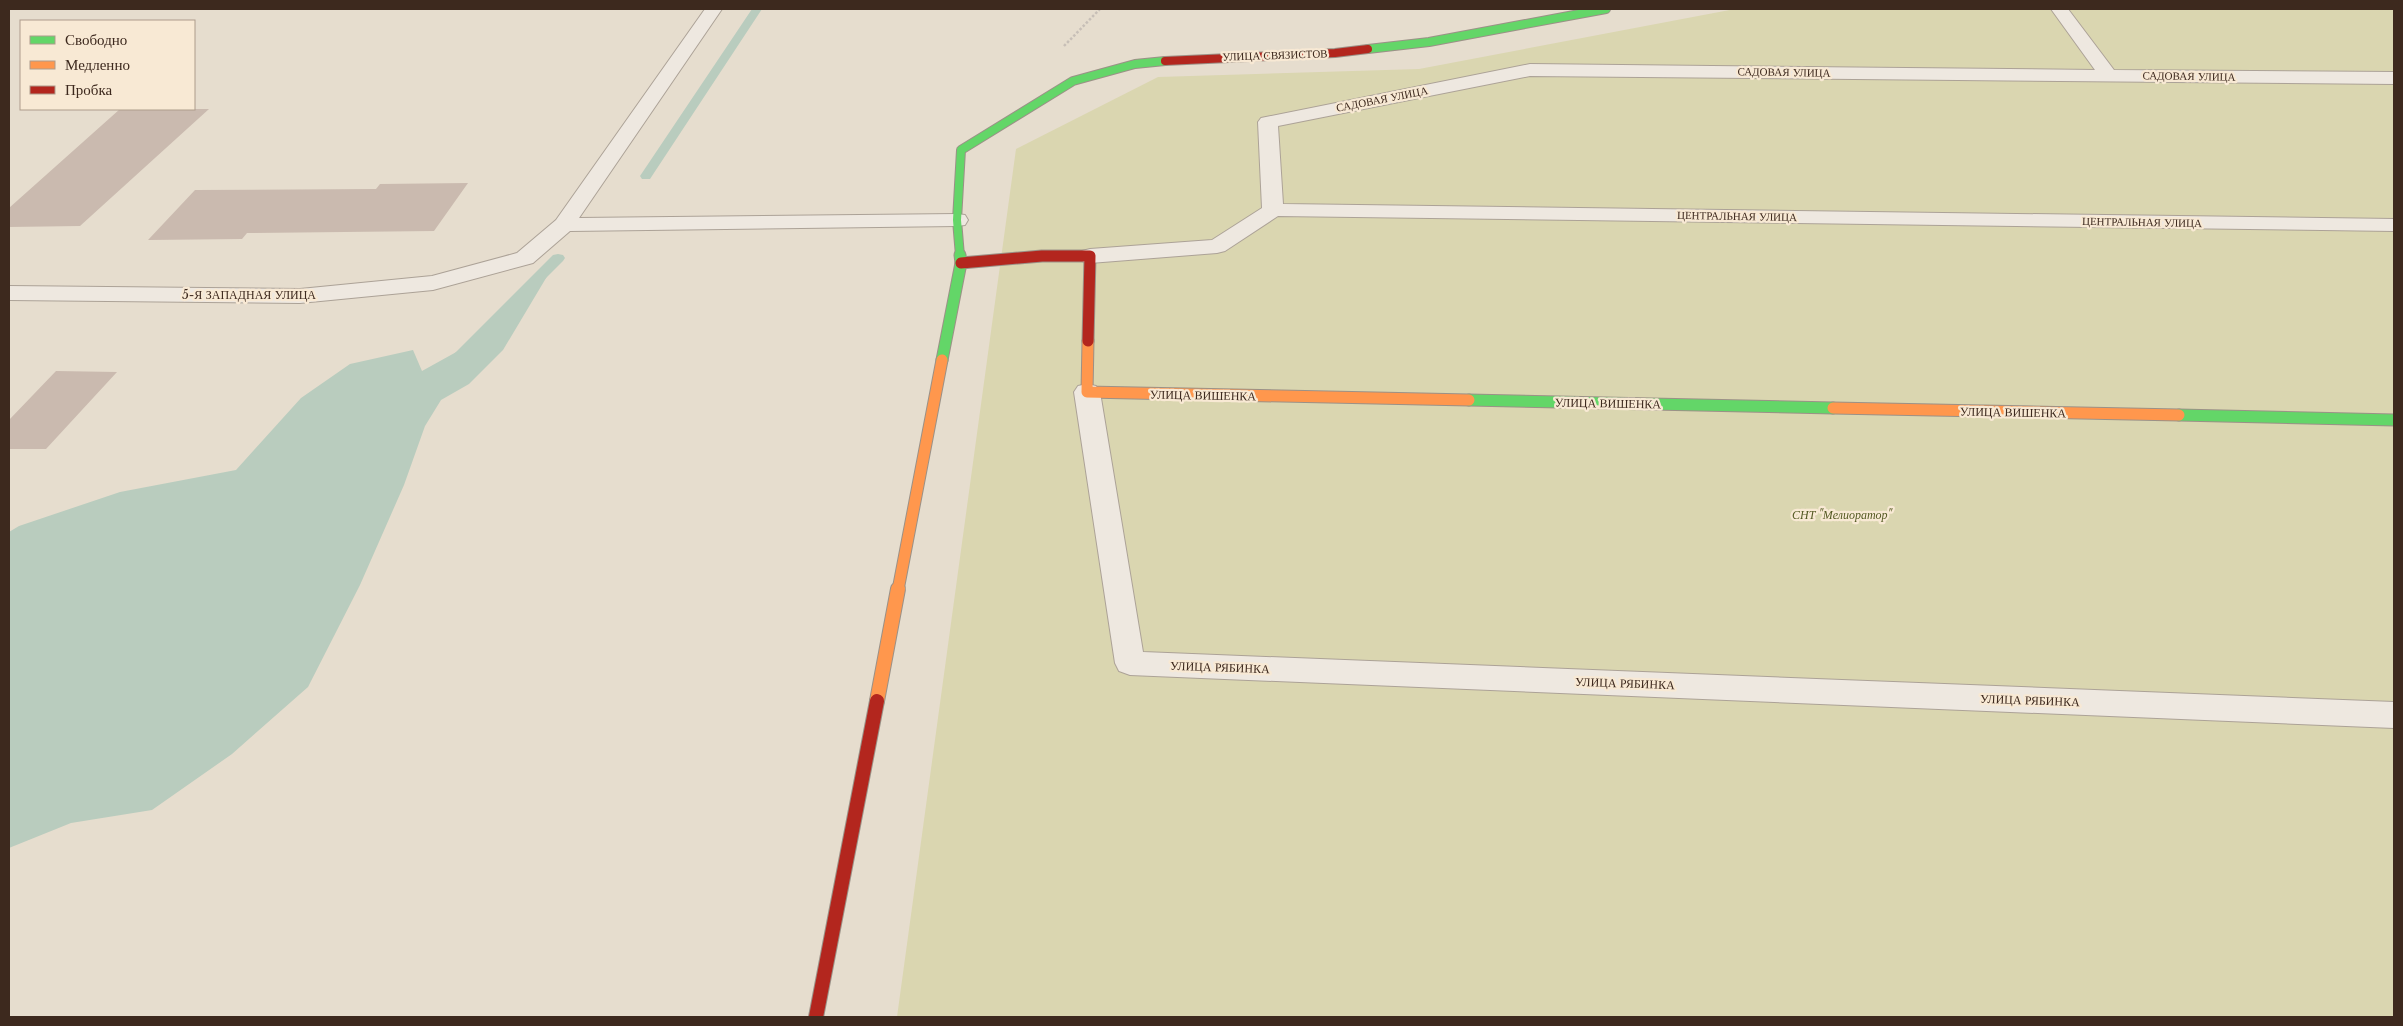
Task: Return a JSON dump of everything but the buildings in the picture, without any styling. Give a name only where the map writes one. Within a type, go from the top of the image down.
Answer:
[{"type":"street","name":"5-Я ЗАПАДНАЯ УЛИЦА","points":[[9,292],[300,296],[432,283],[525,258],[564,225],[713,9]]},
{"type":"street","name":"УЛИЦА СВЯЗИСТОВ","points":[[957,220],[962,150],[1073,81],[1135,64],[1205,58],[1336,53],[1419,43],[1606,9]]},
{"type":"street","points":[[2059,9],[2108,75]]},
{"type":"street","name":"САДОВАЯ УЛИЦА","points":[[1273,210],[1268,122],[1530,70],[2394,78]]},
{"type":"street","points":[[961,263],[1042,256],[1090,256],[1217,246],[1273,210]]},
{"type":"street","name":"ЦЕНТРАЛЬНАЯ УЛИЦА","points":[[1273,210],[2394,225]]},
{"type":"street","points":[[564,225],[957,220],[961,263],[816,1017]]},
{"type":"street","points":[[1087,392],[1090,256]]},
{"type":"street","name":"УЛИЦА ВИШЕНКА","points":[[1087,392],[2394,420]]},
{"type":"street","name":"УЛИЦА РЯБИНКА","points":[[1087,392],[1130,663],[2394,715]]},
{"type":"green space","name":"СНТ \"Мелиоратор\"","points":[[1735,9],[2394,9],[2394,1017],[897,1017],[1016,149],[1158,77],[1419,69]]},
{"type":"shaded area","points":[[558,258],[503,350],[469,384],[441,400],[425,426],[404,485],[360,585],[308,687],[232,754],[152,810],[71,823],[9,848],[9,532],[19,526],[120,492],[236,470],[301,398],[350,364],[413,350],[422,371],[487,335]]},
{"type":"waterway","points":[[646,176],[757,9]]},
{"type":"waterway","points":[[455,361],[558,258]]},
{"type":"traffic: fast","points":[[1368,49],[1429,42],[1606,9]]},
{"type":"traffic: fast","points":[[942,360],[961,263],[957,220],[961,150],[1073,81],[1135,64],[1165,61]]},
{"type":"traffic: fast","points":[[1469,400],[1833,408]]},
{"type":"traffic: fast","points":[[2179,415],[2394,420]]},
{"type":"traffic: slow","points":[[1088,341],[1087,392],[1469,400]]},
{"type":"traffic: slow","points":[[877,701],[942,360]]},
{"type":"traffic: slow","points":[[1833,408],[2179,415]]},
{"type":"traffic: jam","points":[[1165,61],[1335,53],[1368,49]]},
{"type":"traffic: jam","points":[[961,263],[1042,256],[1090,256],[1088,341]]},
{"type":"traffic: jam","points":[[816,1017],[877,701]]}]
